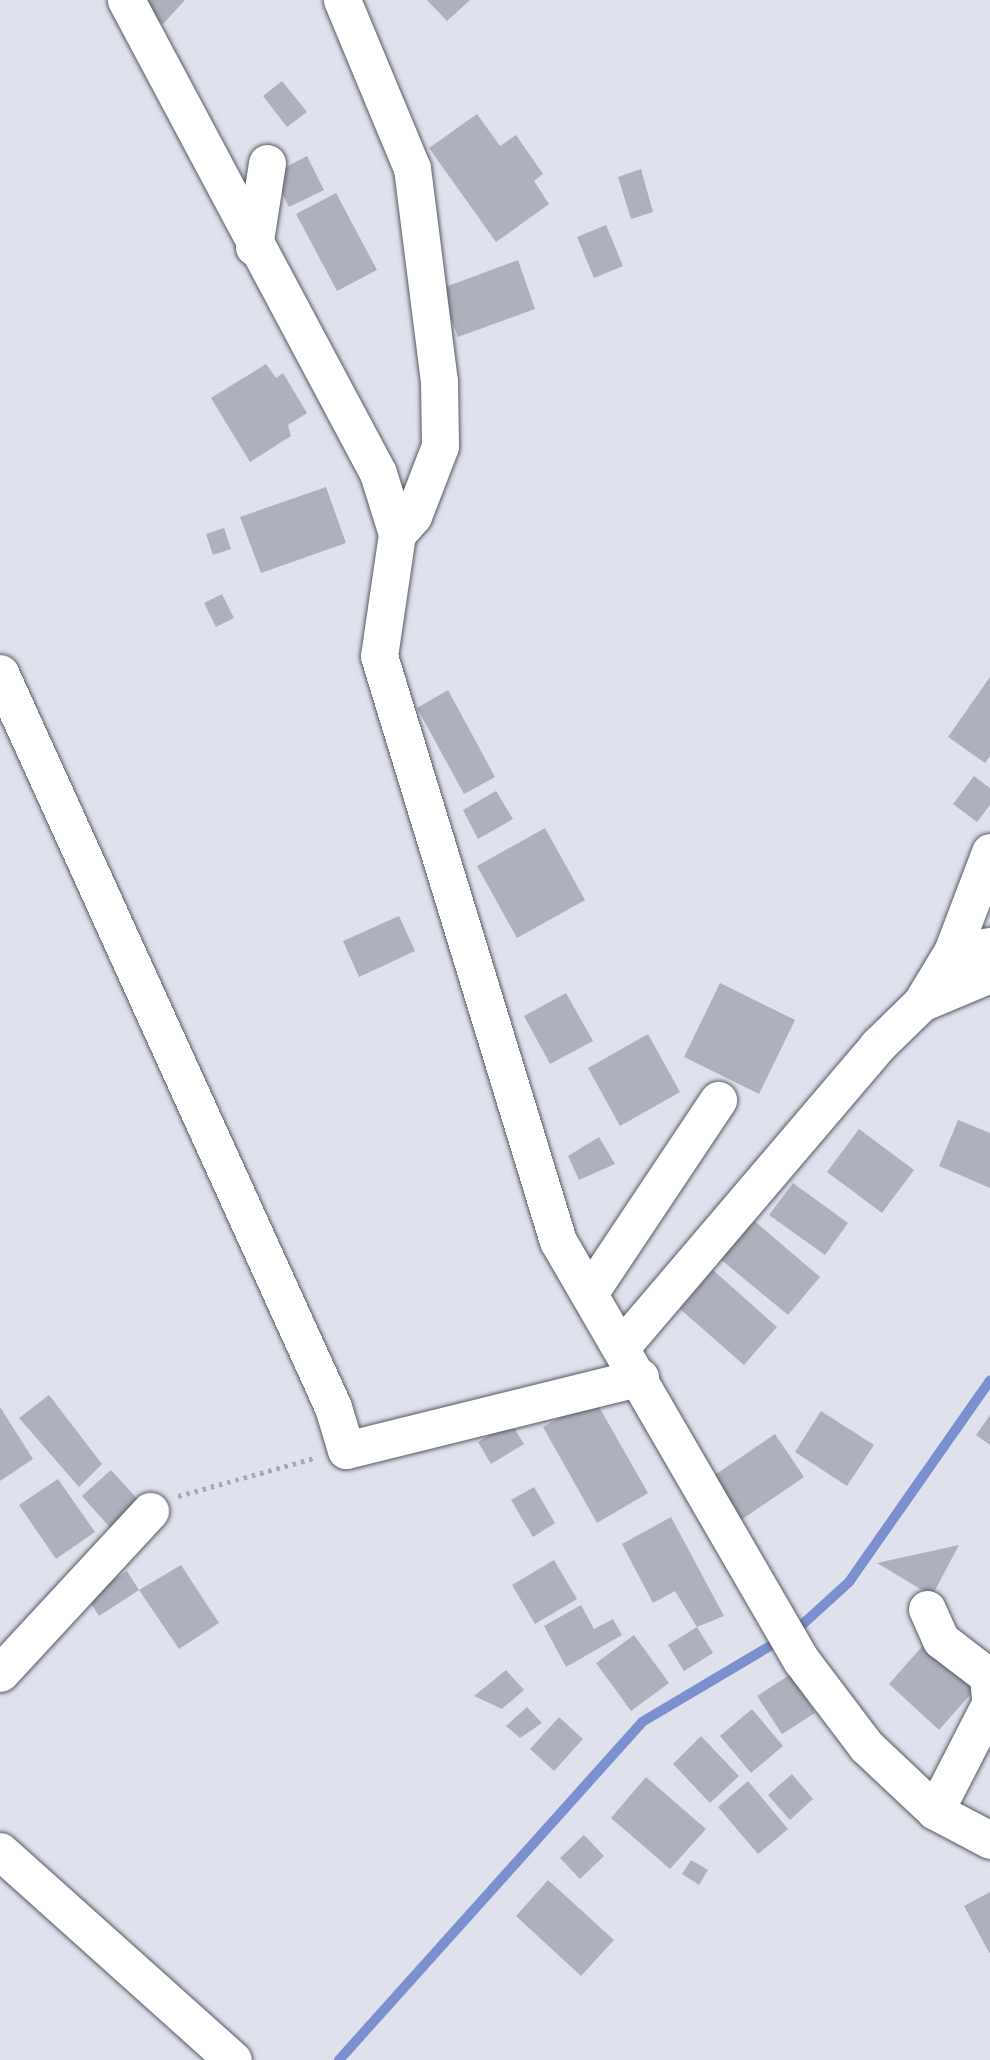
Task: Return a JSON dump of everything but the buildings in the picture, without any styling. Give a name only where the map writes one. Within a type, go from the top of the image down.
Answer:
[{"type":"street","points":[[126,0],[254,247],[378,473],[397,534],[379,656],[558,1241],[631,1362],[798,1654],[866,1746],[935,1811],[990,1840]]},
{"type":"street","points":[[342,0],[412,168],[439,381],[440,446],[413,516],[397,534]]},
{"type":"street","points":[[254,247],[267,163]]},
{"type":"street","points":[[0,673],[333,1407],[346,1450],[631,1362],[920,1003],[952,952],[990,852]]},
{"type":"street","points":[[952,952],[990,946]]},
{"type":"street","points":[[920,1003],[990,974]]},
{"type":"street","points":[[590,1292],[718,1100]]},
{"type":"street","points":[[0,1672],[150,1511]]},
{"type":"street","points":[[927,1609],[941,1640],[988,1676],[990,1697]]},
{"type":"street","points":[[935,1811],[990,1704]]},
{"type":"street","points":[[0,1850],[233,2060]]},
{"type":"path","points":[[150,1511],[169,1498],[346,1450]]},
{"type":"waterway","points":[[793,1633],[849,1582],[990,1381]]},
{"type":"waterway","points":[[339,2060],[642,1722],[780,1640]]}]
